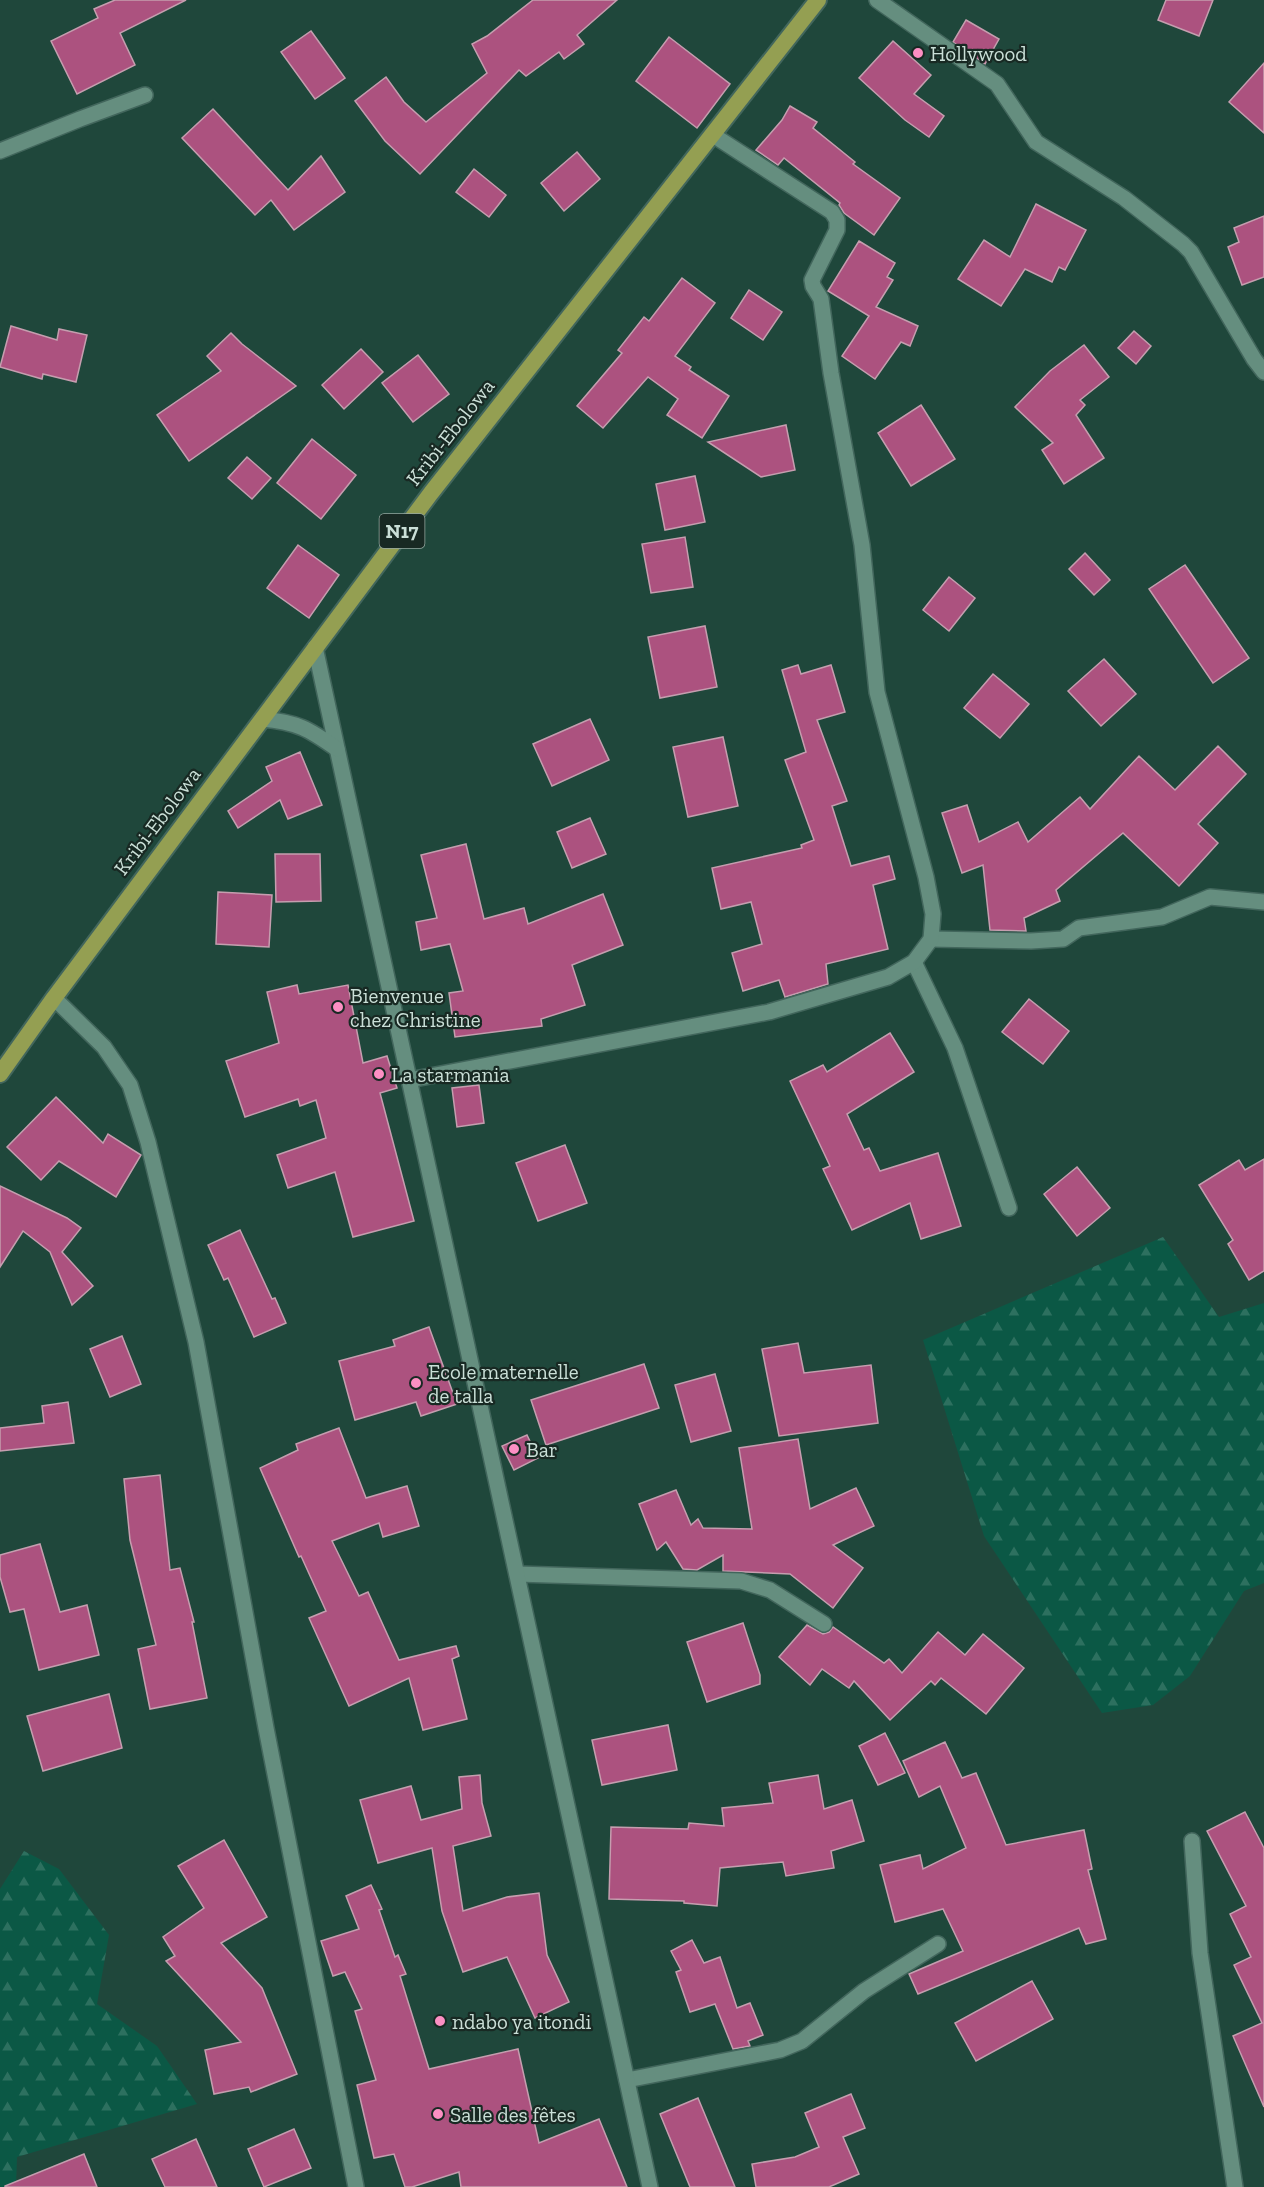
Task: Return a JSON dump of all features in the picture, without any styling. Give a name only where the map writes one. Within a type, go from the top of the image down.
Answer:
[{"type":"highway","name":"Kribi-Ebolowa","points":[[0,1074],[54,998],[431,493],[818,0]]},
{"type":"street","points":[[876,0],[997,84],[1036,142],[1124,198],[1183,244],[1191,252],[1264,372]]},
{"type":"street","points":[[0,151],[80,118],[145,95]]},
{"type":"street","points":[[409,1080],[769,1012],[888,977],[914,962],[931,939],[933,914],[926,878],[877,692],[862,545],[831,373],[821,299],[812,280],[837,230],[837,220],[832,212],[713,135]]},
{"type":"street","points":[[315,647],[650,2187]]},
{"type":"street","points":[[262,719],[288,721],[309,730],[337,748]]},
{"type":"street","points":[[931,939],[1031,941],[1064,939],[1079,928],[1162,917],[1210,897],[1264,902]]},
{"type":"street","points":[[914,962],[955,1048],[1009,1208]]},
{"type":"street","points":[[54,998],[104,1047],[130,1085],[148,1142],[196,1342],[266,1728],[356,2187]]},
{"type":"street","points":[[517,1574],[741,1581],[770,1590],[824,1624]]},
{"type":"street","points":[[1192,1841],[1200,1953],[1235,2187]]},
{"type":"street","points":[[627,2080],[780,2050],[802,2041],[864,1991],[938,1944]]},
{"type":"green space","points":[[1163,1237],[1219,1317],[1264,1303],[1264,1583],[1244,1591],[1190,1676],[1153,1705],[1102,1713],[984,1536],[923,1340]]},
{"type":"green space","points":[[24,1851],[59,1869],[109,1935],[97,2004],[157,2046],[197,2104],[17,2157],[16,2187],[0,2187],[0,1889]]},
{"type":"building","points":[[115,0],[186,0],[120,33],[135,65],[77,94],[51,41],[98,18],[94,9]]},
{"type":"building","points":[[533,0],[617,0],[577,35],[584,44],[564,59],[559,52],[526,76],[519,70],[420,174],[385,141],[355,101],[386,77],[404,102],[426,122],[487,73],[472,44],[487,36]]},
{"type":"building","points":[[1166,0],[1213,0],[1199,36],[1158,20]]},
{"type":"building","points":[[966,20],[999,39],[985,64],[953,42]]},
{"type":"building","points":[[311,31],[345,78],[315,99],[281,52]]},
{"type":"building","points":[[669,37],[730,84],[697,128],[636,81]]},
{"type":"building","points":[[893,41],[931,75],[914,94],[944,116],[929,137],[905,120],[859,78]]},
{"type":"building","points":[[1264,63],[1264,133],[1229,102]]},
{"type":"building","points":[[790,106],[817,122],[813,128],[855,162],[853,164],[900,198],[874,235],[844,213],[840,203],[784,158],[778,165],[756,150],[782,120]]},
{"type":"building","points":[[213,109],[288,190],[321,156],[345,192],[294,230],[271,200],[255,215],[182,138]]},
{"type":"building","points":[[577,152],[600,179],[564,211],[541,183]]},
{"type":"building","points":[[474,169],[506,195],[489,217],[456,192]]},
{"type":"building","points":[[1036,204],[1086,230],[1065,270],[1059,267],[1052,282],[1025,269],[1001,306],[958,279],[984,240],[1010,257]]},
{"type":"building","points":[[1264,216],[1264,277],[1242,285],[1228,247],[1239,242],[1234,228]]},
{"type":"building","points":[[859,241],[895,263],[887,277],[893,280],[876,307],[918,326],[910,346],[901,342],[875,379],[842,356],[869,316],[828,291]]},
{"type":"building","points":[[682,278],[715,303],[675,356],[691,367],[689,370],[729,396],[702,438],[667,415],[678,399],[648,377],[603,428],[577,406],[622,353],[618,350],[644,317],[649,321]]},
{"type":"building","points":[[749,290],[782,312],[763,340],[731,318]]},
{"type":"building","points":[[11,326],[57,340],[59,329],[87,335],[76,382],[43,374],[42,379],[0,367]]},
{"type":"building","points":[[1134,331],[1151,346],[1136,364],[1118,348]]},
{"type":"building","points":[[231,333],[296,386],[189,461],[157,415],[221,371],[207,356]]},
{"type":"building","points":[[1084,345],[1109,377],[1080,400],[1085,405],[1076,415],[1104,458],[1064,484],[1042,450],[1053,443],[1015,407],[1050,371]]},
{"type":"building","points":[[361,349],[383,372],[344,409],[322,385]]},
{"type":"building","points":[[418,355],[449,394],[413,422],[382,383]]},
{"type":"building","points":[[921,405],[955,459],[911,486],[878,433]]},
{"type":"building","points":[[786,425],[795,470],[761,477],[708,442]]},
{"type":"building","points":[[312,439],[356,475],[321,519],[277,483]]},
{"type":"building","points":[[247,457],[271,478],[252,499],[228,478]]},
{"type":"building","points":[[695,476],[705,522],[665,530],[656,484]]},
{"type":"building","points":[[685,537],[693,587],[651,593],[642,544]]},
{"type":"building","points":[[298,545],[339,575],[309,618],[267,588]]},
{"type":"building","points":[[1085,553],[1110,580],[1094,595],[1069,569]]},
{"type":"building","points":[[1185,565],[1249,658],[1213,683],[1149,589]]},
{"type":"building","points":[[949,577],[975,598],[949,631],[923,610]]},
{"type":"building","points":[[705,626],[717,687],[660,698],[648,637]]},
{"type":"building","points":[[1104,659],[1136,694],[1101,726],[1068,691]]},
{"type":"building","points":[[798,665],[801,674],[831,665],[845,712],[817,720],[847,801],[832,806],[851,866],[889,856],[895,879],[873,885],[888,949],[826,964],[828,984],[785,997],[779,980],[743,991],[732,953],[762,944],[751,902],[721,909],[712,868],[802,848],[801,845],[814,840],[785,760],[806,752],[782,670]]},
{"type":"building","points":[[993,674],[1029,704],[1000,738],[964,708]]},
{"type":"building","points":[[590,719],[609,760],[552,786],[533,744]]},
{"type":"building","points":[[723,737],[738,806],[688,817],[673,747]]},
{"type":"building","points":[[1218,746],[1246,774],[1198,824],[1218,843],[1179,886],[1123,833],[1056,890],[1060,901],[1024,918],[1026,931],[990,930],[983,865],[962,873],[942,813],[967,805],[979,842],[1018,822],[1028,842],[1080,797],[1090,809],[1139,756],[1175,790]]},
{"type":"building","points":[[300,752],[322,805],[288,819],[280,800],[238,828],[228,811],[272,781],[266,767]]},
{"type":"building","points":[[590,818],[606,854],[572,868],[557,832]]},
{"type":"building","points":[[466,844],[484,919],[524,908],[528,924],[603,894],[623,945],[572,965],[585,1005],[541,1019],[542,1026],[455,1037],[449,993],[463,991],[450,944],[421,950],[416,922],[437,918],[421,855]]},
{"type":"building","points":[[275,854],[320,854],[321,901],[276,902]]},
{"type":"building","points":[[218,892],[272,895],[269,947],[216,944]]},
{"type":"building","points":[[297,985],[299,994],[348,985],[363,1063],[387,1056],[397,1088],[380,1093],[414,1221],[353,1237],[335,1172],[288,1188],[277,1155],[326,1138],[316,1100],[300,1106],[298,1099],[245,1117],[226,1061],[279,1043],[267,992]]},
{"type":"building","points":[[1029,999],[1069,1031],[1043,1064],[1002,1032]]},
{"type":"building","points":[[890,1033],[914,1072],[847,1114],[864,1150],[869,1148],[880,1171],[938,1153],[961,1226],[921,1239],[910,1203],[852,1230],[823,1169],[830,1166],[790,1081],[823,1065],[827,1072]]},
{"type":"building","points":[[479,1085],[484,1123],[457,1127],[452,1088]]},
{"type":"building","points":[[56,1097],[103,1143],[108,1134],[141,1155],[116,1197],[59,1161],[41,1180],[7,1147]]},
{"type":"building","points":[[565,1145],[587,1203],[538,1221],[516,1163]]},
{"type":"building","points":[[1264,1159],[1264,1271],[1249,1280],[1228,1244],[1233,1240],[1199,1185],[1239,1160],[1245,1170]]},
{"type":"building","points":[[1077,1167],[1110,1208],[1077,1236],[1044,1194]]},
{"type":"building","points":[[0,1186],[67,1218],[81,1228],[62,1252],[93,1286],[72,1305],[50,1252],[23,1231],[0,1267]]},
{"type":"building","points":[[240,1230],[272,1299],[275,1298],[286,1323],[254,1337],[228,1278],[224,1280],[208,1245]]},
{"type":"building","points":[[429,1327],[457,1404],[421,1416],[416,1402],[355,1420],[339,1361],[395,1346],[393,1340]]},
{"type":"building","points":[[122,1336],[141,1384],[110,1397],[90,1349]]},
{"type":"building","points":[[798,1343],[804,1373],[871,1365],[878,1423],[779,1436],[762,1349]]},
{"type":"building","points":[[644,1364],[659,1408],[546,1445],[531,1400]]},
{"type":"building","points":[[715,1374],[731,1431],[691,1442],[675,1385]]},
{"type":"building","points":[[68,1402],[74,1443],[0,1451],[0,1428],[44,1423],[42,1406]]},
{"type":"building","points":[[339,1428],[366,1498],[407,1486],[419,1526],[383,1537],[379,1523],[332,1541],[359,1596],[368,1592],[399,1660],[456,1646],[459,1656],[452,1659],[467,1719],[423,1730],[409,1678],[349,1706],[309,1618],[326,1611],[301,1556],[299,1557],[260,1468],[298,1450],[296,1444]]},
{"type":"building","points":[[527,1435],[538,1458],[514,1470],[502,1446]]},
{"type":"building","points":[[798,1439],[810,1509],[856,1488],[874,1526],[833,1545],[863,1568],[833,1608],[790,1574],[723,1571],[723,1555],[697,1570],[683,1569],[666,1542],[657,1550],[639,1504],[676,1490],[691,1525],[698,1519],[703,1528],[752,1529],[739,1448]]},
{"type":"building","points":[[160,1475],[170,1570],[180,1568],[194,1622],[192,1622],[207,1698],[150,1709],[138,1649],[156,1645],[130,1540],[124,1479]]},
{"type":"building","points":[[40,1544],[60,1612],[87,1605],[99,1655],[39,1670],[24,1609],[10,1612],[0,1577],[0,1555]]},
{"type":"building","points":[[743,1623],[760,1675],[760,1684],[707,1702],[687,1642]]},
{"type":"building","points":[[807,1625],[823,1634],[829,1632],[833,1627],[884,1663],[889,1659],[902,1673],[938,1632],[965,1655],[983,1634],[1024,1668],[986,1714],[941,1678],[935,1685],[931,1681],[890,1720],[854,1681],[849,1688],[822,1669],[810,1685],[779,1657]]},
{"type":"building","points":[[109,1694],[122,1748],[43,1771],[27,1716]]},
{"type":"building","points":[[668,1725],[677,1770],[602,1785],[592,1740]]},
{"type":"building","points":[[885,1733],[905,1773],[878,1785],[859,1746]]},
{"type":"building","points":[[945,1742],[962,1778],[976,1773],[1006,1845],[1084,1830],[1092,1869],[1088,1870],[1106,1939],[1086,1944],[1079,1928],[918,1994],[909,1974],[963,1951],[943,1909],[895,1922],[880,1865],[920,1855],[923,1869],[966,1848],[940,1786],[919,1797],[903,1761]]},
{"type":"building","points":[[480,1775],[482,1803],[491,1836],[453,1846],[463,1911],[507,1897],[539,1893],[547,1955],[569,2002],[535,2018],[507,1957],[463,1972],[442,1911],[432,1848],[378,1863],[360,1800],[411,1786],[421,1820],[462,1809],[459,1777]]},
{"type":"building","points":[[818,1775],[824,1809],[852,1800],[864,1841],[831,1851],[834,1868],[786,1876],[783,1862],[720,1868],[717,1906],[684,1903],[684,1901],[609,1899],[611,1827],[688,1829],[689,1823],[724,1826],[722,1808],[773,1803],[769,1783]]},
{"type":"building","points":[[1245,1812],[1264,1848],[1264,2107],[1233,2036],[1262,2023],[1234,1965],[1251,1957],[1230,1914],[1246,1906],[1207,1831]]},
{"type":"building","points":[[224,1840],[267,1917],[221,1943],[262,1988],[297,2074],[251,2092],[249,2087],[214,2094],[205,2050],[241,2042],[166,1961],[175,1956],[163,1937],[204,1908],[178,1866]]},
{"type":"building","points":[[371,1885],[382,1909],[379,1910],[395,1957],[398,1955],[406,1974],[400,1976],[429,2069],[518,2049],[539,2143],[599,2119],[627,2187],[461,2187],[459,2172],[412,2187],[405,2187],[394,2154],[374,2158],[357,2085],[376,2080],[355,2011],[362,2009],[345,1972],[333,1976],[321,1941],[359,1929],[346,1896]]},
{"type":"building","points":[[692,1940],[704,1963],[720,1957],[737,2008],[750,2003],[763,2035],[748,2041],[750,2046],[733,2049],[715,2004],[690,2012],[676,1972],[681,1970],[671,1951]]},
{"type":"building","points":[[1032,1981],[1053,2019],[976,2061],[955,2023]]},
{"type":"building","points":[[851,2094],[865,2128],[843,2137],[859,2174],[829,2187],[756,2187],[752,2164],[795,2157],[819,2147],[805,2113]]},
{"type":"building","points":[[698,2098],[735,2187],[690,2187],[660,2114]]},
{"type":"building","points":[[294,2129],[311,2168],[264,2187],[248,2149]]},
{"type":"building","points":[[196,2139],[217,2187],[165,2187],[152,2159]]},
{"type":"building","points":[[84,2154],[97,2187],[5,2187],[5,2186]]},
{"type":"place","name":"Hollywood","points":[[918,53]]},
{"type":"place","name":"Bienvenue chez Christine","points":[[338,1007]]},
{"type":"place","name":"La starmania","points":[[379,1074]]},
{"type":"place","name":"Ecole maternelle de talla","points":[[416,1383]]},
{"type":"place","name":"Bar","points":[[514,1449]]},
{"type":"place","name":"ndabo ya itondi","points":[[440,2021]]},
{"type":"place","name":"Salle des fêtes","points":[[438,2114]]}]
